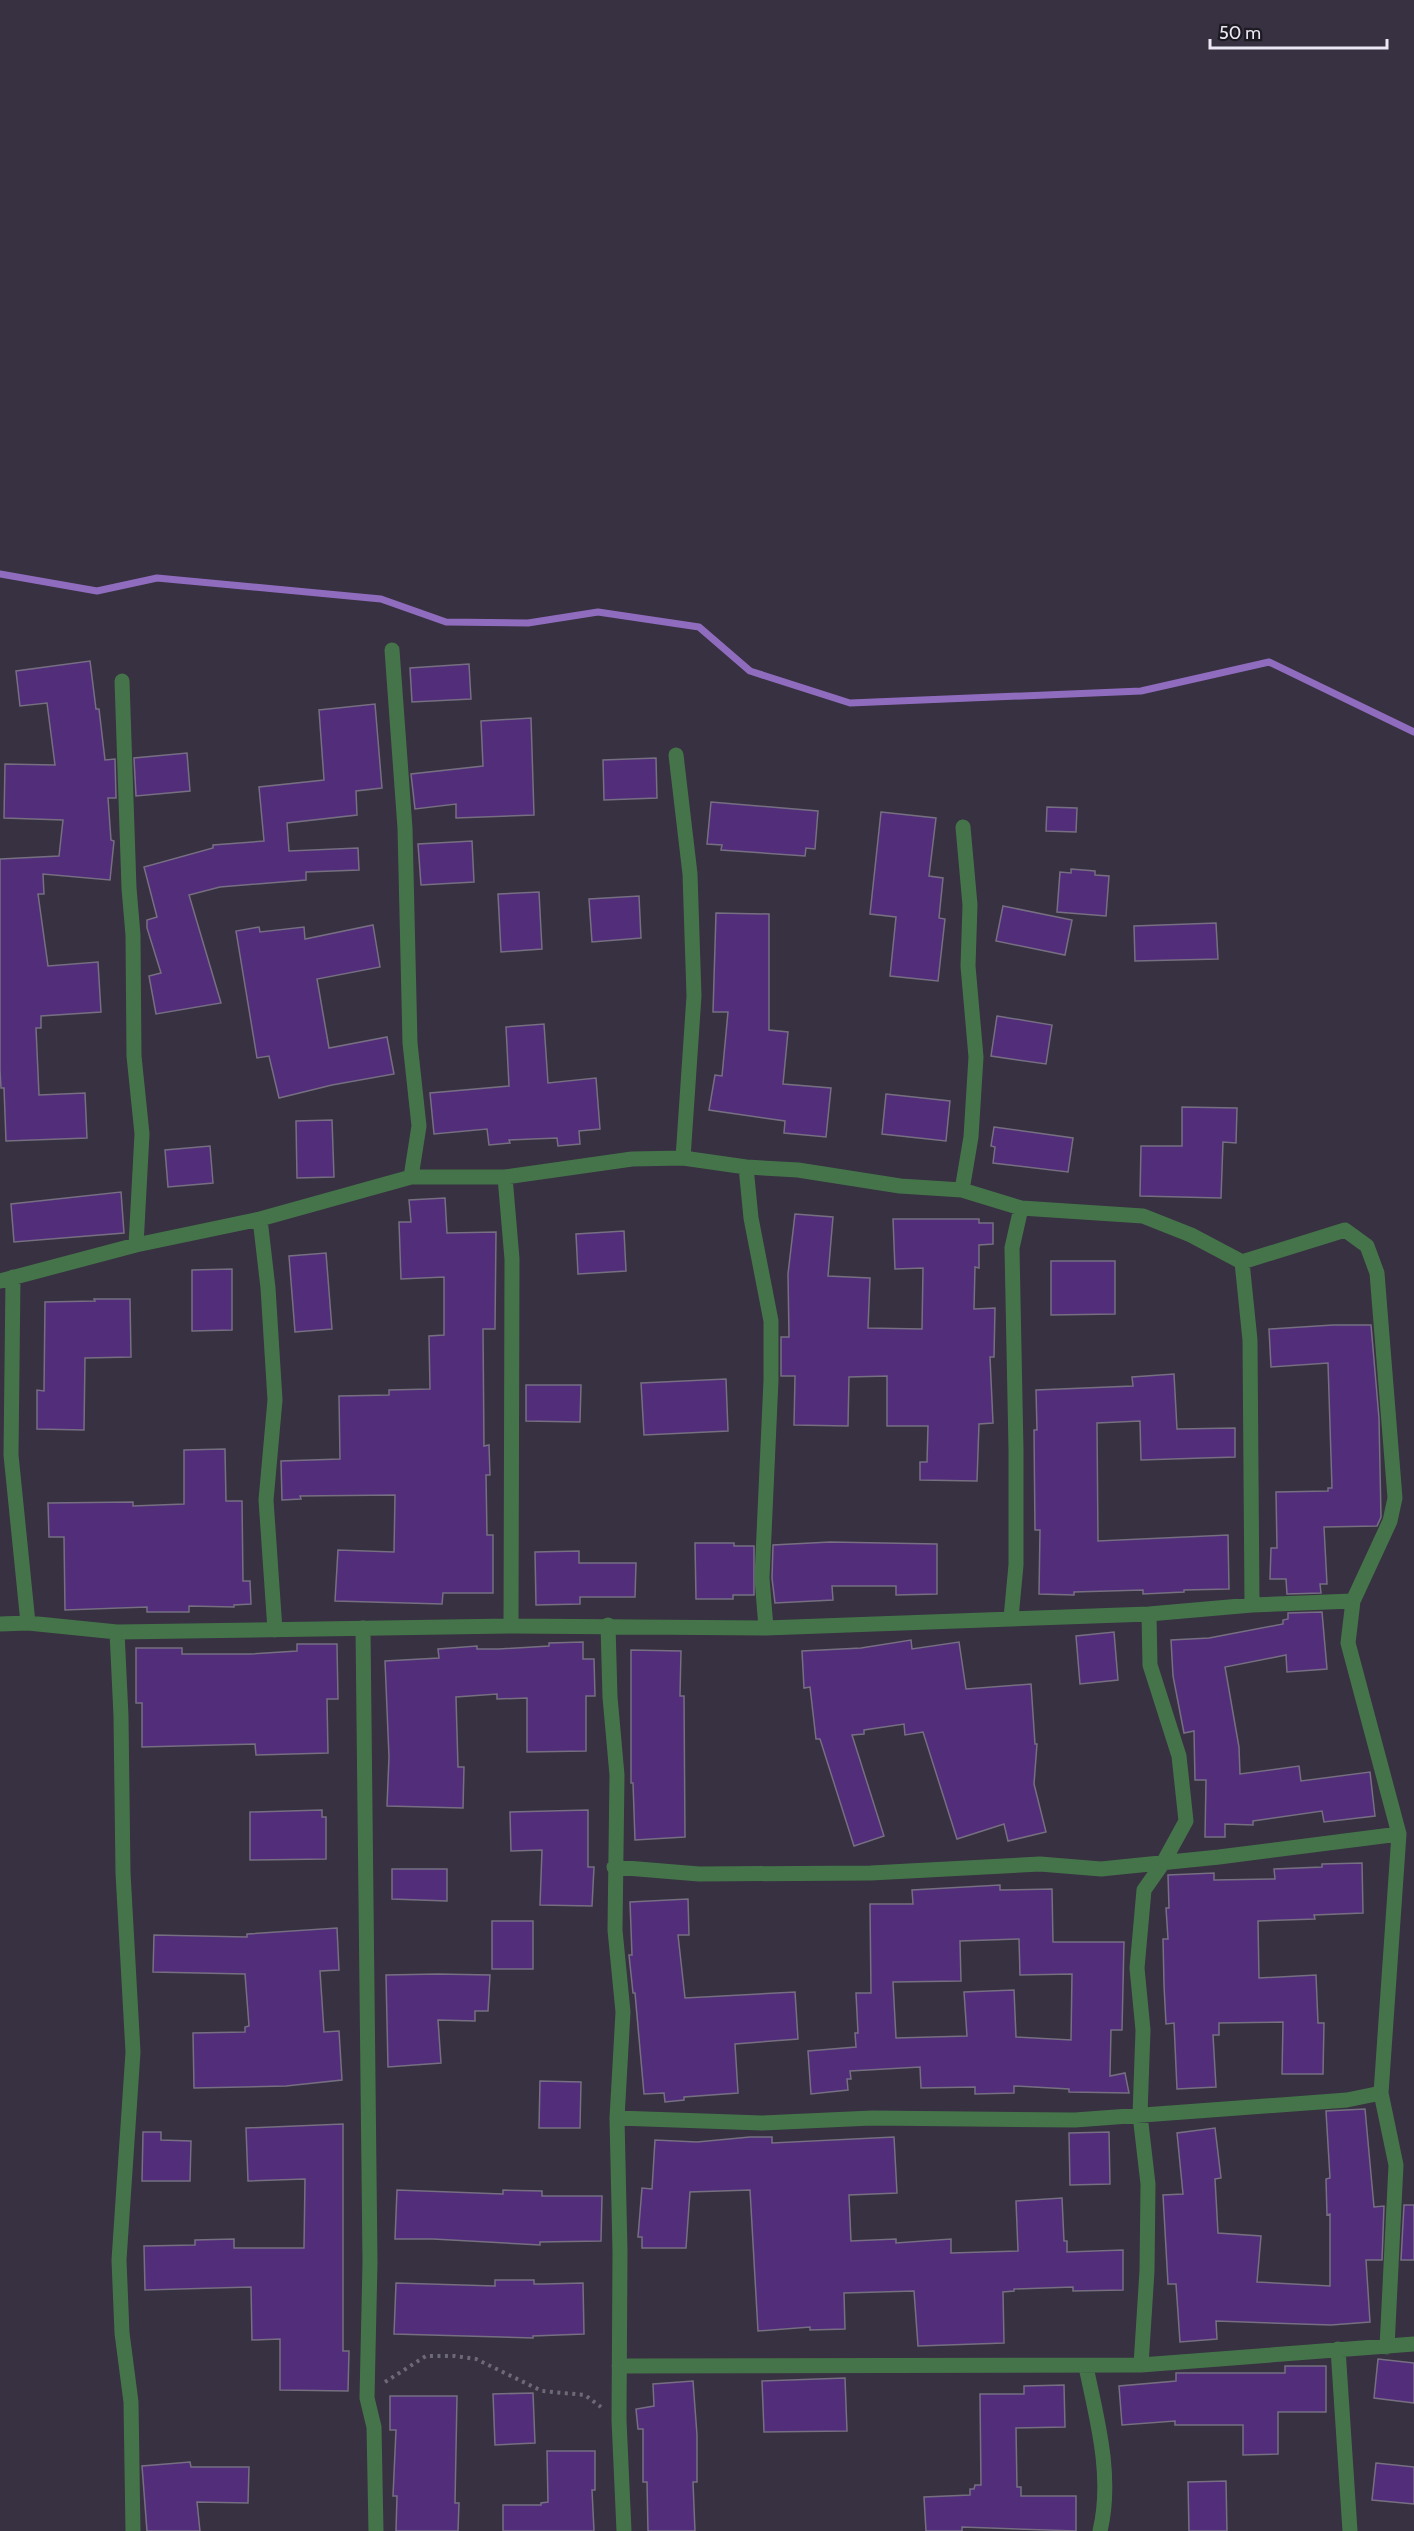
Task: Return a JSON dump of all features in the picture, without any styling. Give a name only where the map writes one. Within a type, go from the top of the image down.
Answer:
[{"type":"street","points":[[392,650],[405,828],[410,1043],[419,1126],[411,1177]]},
{"type":"street","points":[[122,681],[129,888],[133,935],[134,1056],[142,1134],[136,1245]]},
{"type":"street","points":[[676,754],[690,874],[694,996],[683,1158]]},
{"type":"street","points":[[962,1190],[971,1137],[976,1057],[968,966],[970,905],[963,826]]},
{"type":"street","points":[[28,1623],[11,1455],[7,1279],[136,1245],[260,1219],[411,1177],[505,1177],[632,1159],[683,1158],[747,1167],[798,1170],[900,1186],[962,1190],[1021,1208],[1143,1216],[1191,1235],[1242,1262],[1344,1230],[1367,1246],[1377,1273],[1395,1498],[1390,1521],[1353,1601],[1348,1643],[1399,1833],[1381,2093],[1396,2165],[1387,2346]]},
{"type":"street","points":[[747,1167],[751,1218],[771,1321],[762,1578],[766,1628]]},
{"type":"street","points":[[505,1177],[512,1259],[511,1626]]},
{"type":"street","points":[[1011,1618],[1016,1565],[1012,1248],[1021,1208]]},
{"type":"street","points":[[260,1219],[268,1288],[275,1400],[266,1500],[275,1630]]},
{"type":"street","points":[[1242,1262],[1250,1340],[1252,1605]]},
{"type":"street","points":[[0,1624],[28,1623],[117,1632],[511,1626],[766,1628],[1149,1614],[1252,1605],[1353,1601]]},
{"type":"street","points":[[1141,2365],[1147,2271],[1148,2184],[1140,2115],[1143,2030],[1137,1968],[1144,1890],[1163,1863],[1186,1821],[1179,1756],[1150,1665],[1149,1614]]},
{"type":"street","points":[[609,1626],[610,1697],[617,1775],[615,1930],[623,2012],[617,2118],[620,2252],[619,2421],[624,2531]]},
{"type":"street","points":[[363,1628],[370,2262],[368,2398],[374,2427],[376,2531]]},
{"type":"street","points":[[117,1632],[121,1716],[123,1873],[132,2052],[119,2260],[122,2333],[131,2402],[133,2531]]},
{"type":"street","points":[[614,1868],[699,1874],[871,1873],[1040,1864],[1101,1869],[1399,1833]]},
{"type":"street","points":[[617,2118],[805,2123],[872,2118],[1075,2120],[1347,2100],[1381,2093]]},
{"type":"street","points":[[619,2366],[1086,2367],[1141,2365],[1414,2344]]},
{"type":"street","points":[[1338,2349],[1350,2531]]},
{"type":"street","points":[[1086,2367],[1101,2437],[1105,2512],[1101,2531]]},
{"type":"path","points":[[368,2398],[389,2379],[426,2356],[455,2356],[476,2359],[542,2391],[585,2395],[619,2421]]},
{"type":"building","points":[[90,661],[105,760],[115,759],[116,798],[108,798],[111,840],[114,841],[110,880],[43,874],[44,894],[38,894],[48,966],[98,962],[101,1012],[41,1016],[41,1028],[36,1028],[39,1095],[85,1093],[87,1138],[6,1141],[4,1088],[1,1088],[0,1070],[0,859],[59,856],[63,820],[4,818],[5,764],[55,765],[47,703],[20,706],[16,671]]},
{"type":"building","points":[[469,664],[471,699],[412,702],[410,668]]},
{"type":"building","points":[[375,704],[382,788],[356,791],[357,815],[287,823],[289,851],[358,848],[359,870],[306,872],[306,880],[220,887],[189,895],[221,1003],[156,1014],[149,976],[161,973],[147,928],[147,920],[157,917],[144,867],[213,848],[213,845],[264,841],[259,787],[324,780],[319,710]]},
{"type":"building","points":[[531,718],[534,815],[456,818],[456,804],[415,809],[411,774],[483,766],[481,721]]},
{"type":"building","points":[[187,753],[190,791],[136,796],[134,758]]},
{"type":"building","points":[[656,758],[657,798],[604,800],[603,760]]},
{"type":"building","points":[[711,802],[818,811],[815,849],[806,848],[805,856],[721,850],[722,845],[707,844]]},
{"type":"building","points":[[1047,807],[1077,808],[1076,832],[1046,831]]},
{"type":"building","points":[[881,812],[936,818],[929,876],[943,878],[939,918],[945,919],[938,981],[890,976],[896,917],[870,914]]},
{"type":"building","points":[[472,841],[474,882],[421,885],[418,844]]},
{"type":"building","points":[[1071,869],[1095,871],[1095,875],[1109,876],[1106,916],[1057,912],[1060,872],[1071,873]]},
{"type":"building","points":[[539,892],[542,949],[501,952],[498,894]]},
{"type":"building","points":[[639,896],[641,938],[592,942],[589,899]]},
{"type":"building","points":[[1003,906],[1072,920],[1065,955],[996,941]]},
{"type":"building","points":[[716,913],[769,914],[769,1030],[788,1032],[783,1084],[831,1088],[826,1137],[784,1133],[785,1121],[709,1110],[715,1075],[722,1076],[728,1012],[713,1012]]},
{"type":"building","points":[[1216,923],[1218,959],[1135,961],[1134,926]]},
{"type":"building","points":[[373,925],[380,967],[317,979],[329,1048],[387,1037],[394,1074],[332,1085],[279,1098],[269,1056],[257,1058],[236,931],[259,927],[260,932],[304,927],[305,939]]},
{"type":"building","points":[[997,1016],[1052,1025],[1046,1064],[991,1056]]},
{"type":"building","points":[[544,1024],[548,1083],[596,1078],[600,1129],[579,1131],[580,1144],[558,1146],[557,1138],[509,1140],[510,1143],[489,1145],[487,1129],[434,1134],[430,1093],[509,1086],[506,1027]]},
{"type":"building","points":[[886,1094],[950,1101],[946,1141],[882,1134]]},
{"type":"building","points":[[1182,1107],[1237,1108],[1236,1143],[1223,1142],[1221,1198],[1140,1196],[1141,1146],[1182,1146]]},
{"type":"building","points":[[332,1120],[334,1177],[297,1178],[296,1121]]},
{"type":"building","points":[[994,1127],[1073,1138],[1068,1172],[993,1163],[995,1147],[991,1146]]},
{"type":"building","points":[[210,1146],[213,1183],[168,1187],[165,1150]]},
{"type":"building","points":[[121,1192],[124,1233],[14,1242],[11,1204]]},
{"type":"building","points":[[445,1198],[447,1233],[496,1232],[495,1329],[483,1329],[484,1446],[489,1445],[490,1475],[486,1475],[487,1535],[493,1535],[493,1593],[443,1593],[442,1604],[335,1601],[338,1550],[394,1552],[395,1495],[300,1496],[301,1499],[282,1500],[281,1461],[340,1459],[339,1396],[389,1395],[389,1390],[430,1389],[429,1336],[444,1335],[444,1277],[401,1279],[399,1222],[411,1222],[409,1200]]},
{"type":"building","points":[[795,1214],[833,1217],[828,1276],[870,1278],[868,1328],[922,1329],[923,1268],[895,1269],[893,1219],[979,1219],[979,1223],[993,1223],[993,1244],[979,1245],[979,1268],[975,1267],[974,1309],[995,1308],[994,1357],[990,1357],[993,1423],[979,1424],[977,1481],[920,1480],[920,1462],[927,1462],[928,1426],[887,1426],[887,1376],[849,1377],[848,1426],[794,1425],[795,1376],[781,1376],[781,1337],[789,1337],[788,1274]]},
{"type":"building","points":[[624,1231],[626,1271],[578,1274],[576,1234]]},
{"type":"building","points":[[326,1253],[332,1329],[295,1332],[289,1256]]},
{"type":"building","points":[[1051,1261],[1115,1261],[1115,1314],[1051,1315]]},
{"type":"building","points":[[232,1269],[232,1330],[192,1331],[192,1270]]},
{"type":"building","points":[[94,1299],[130,1299],[131,1357],[85,1358],[84,1430],[37,1429],[37,1390],[44,1391],[45,1302],[95,1301]]},
{"type":"building","points":[[1371,1325],[1379,1418],[1381,1517],[1377,1526],[1324,1527],[1327,1584],[1320,1584],[1321,1593],[1287,1594],[1286,1579],[1270,1579],[1271,1548],[1277,1548],[1276,1492],[1328,1491],[1328,1488],[1332,1488],[1328,1363],[1271,1367],[1269,1329]]},
{"type":"building","points":[[1174,1374],[1177,1429],[1235,1428],[1235,1457],[1141,1460],[1140,1421],[1097,1423],[1098,1541],[1228,1535],[1229,1589],[1143,1594],[1143,1590],[1074,1592],[1074,1595],[1039,1594],[1040,1530],[1035,1530],[1036,1390],[1133,1386],[1132,1377]]},
{"type":"building","points":[[726,1379],[728,1431],[644,1435],[641,1383]]},
{"type":"building","points":[[526,1385],[581,1385],[580,1422],[526,1421]]},
{"type":"building","points":[[225,1449],[226,1501],[242,1501],[243,1581],[250,1581],[251,1604],[234,1605],[234,1607],[189,1606],[189,1612],[147,1612],[147,1607],[65,1610],[64,1537],[49,1537],[48,1503],[133,1502],[133,1506],[184,1504],[184,1450]]},
{"type":"building","points":[[830,1542],[937,1544],[937,1594],[896,1595],[896,1586],[832,1586],[833,1600],[775,1603],[772,1578],[773,1545]]},
{"type":"building","points":[[695,1543],[734,1543],[734,1546],[754,1546],[754,1595],[733,1595],[733,1599],[696,1599]]},
{"type":"building","points":[[579,1551],[579,1563],[636,1563],[635,1597],[580,1597],[580,1604],[536,1605],[535,1552]]},
{"type":"building","points":[[1322,1612],[1327,1669],[1287,1672],[1286,1655],[1225,1667],[1239,1747],[1240,1774],[1299,1766],[1301,1781],[1370,1772],[1375,1816],[1324,1822],[1322,1811],[1253,1821],[1253,1825],[1225,1824],[1225,1837],[1205,1837],[1206,1780],[1195,1780],[1194,1731],[1184,1733],[1173,1676],[1171,1640],[1209,1638],[1283,1624],[1283,1620],[1288,1619],[1288,1613]]},
{"type":"building","points":[[1114,1632],[1118,1680],[1080,1684],[1076,1636]]},
{"type":"building","points":[[911,1640],[912,1649],[959,1642],[966,1689],[1031,1684],[1035,1744],[1037,1744],[1034,1784],[1046,1832],[1008,1841],[1004,1824],[957,1839],[923,1732],[905,1735],[904,1724],[864,1730],[864,1734],[852,1735],[884,1836],[854,1846],[820,1739],[816,1739],[810,1687],[804,1688],[802,1651],[861,1648]]},
{"type":"building","points":[[583,1642],[583,1659],[594,1659],[595,1696],[586,1696],[586,1751],[527,1752],[527,1698],[497,1699],[497,1694],[456,1697],[458,1767],[464,1767],[463,1808],[387,1806],[389,1757],[385,1661],[439,1658],[438,1649],[477,1646],[477,1649],[499,1649],[549,1646],[549,1643]]},
{"type":"building","points":[[297,1644],[337,1644],[338,1699],[327,1699],[328,1753],[256,1755],[255,1744],[142,1747],[142,1703],[136,1703],[136,1648],[182,1648],[182,1654],[251,1654],[297,1651]]},
{"type":"building","points":[[631,1650],[681,1651],[680,1696],[684,1696],[685,1837],[635,1840],[633,1783],[631,1783]]},
{"type":"building","points":[[322,1810],[322,1817],[326,1817],[326,1859],[250,1860],[250,1812]]},
{"type":"building","points":[[588,1810],[588,1867],[594,1867],[592,1906],[540,1905],[542,1850],[511,1851],[510,1812]]},
{"type":"building","points":[[1362,1863],[1363,1913],[1314,1915],[1315,1919],[1258,1921],[1259,1978],[1316,1975],[1318,2023],[1324,2023],[1323,2074],[1282,2074],[1283,2022],[1219,2023],[1219,2035],[1213,2035],[1216,2087],[1177,2089],[1174,2023],[1166,2024],[1164,1985],[1163,1939],[1168,1939],[1166,1908],[1169,1908],[1168,1875],[1214,1873],[1214,1880],[1275,1879],[1274,1869]]},
{"type":"building","points":[[392,1869],[447,1869],[447,1901],[392,1899]]},
{"type":"building","points":[[1000,1885],[1000,1890],[1052,1889],[1053,1942],[1124,1942],[1122,2030],[1111,2030],[1110,2076],[1125,2073],[1129,2093],[1069,2092],[1069,2089],[1014,2086],[1014,2093],[975,2094],[975,2087],[921,2088],[920,2067],[850,2071],[851,2079],[847,2079],[848,2090],[811,2094],[808,2051],[856,2047],[855,2033],[858,2033],[856,1993],[871,1993],[870,1904],[913,1904],[912,1890]],"holes":[[[1019,1939],[1020,1975],[1072,1974],[1071,2040],[1016,2037],[1014,1990],[964,1992],[967,2036],[896,2038],[893,1982],[961,1981],[960,1941]]]},
{"type":"building","points":[[688,1899],[689,1935],[678,1935],[685,1998],[795,1992],[798,2039],[735,2044],[738,2093],[684,2097],[684,2100],[665,2102],[664,2093],[644,2094],[635,1993],[633,1993],[629,1955],[632,1955],[630,1902]]},
{"type":"building","points":[[492,1921],[533,1921],[533,1969],[492,1969]]},
{"type":"building","points":[[337,1928],[339,1970],[320,1971],[324,2032],[339,2031],[342,2080],[286,2086],[194,2088],[193,2033],[245,2032],[245,2027],[249,2026],[245,1974],[153,1972],[154,1935],[247,1937],[247,1934]]},
{"type":"building","points":[[386,1975],[490,1975],[488,2011],[475,2011],[475,2021],[438,2020],[441,2063],[388,2067]]},
{"type":"building","points":[[540,2081],[581,2082],[580,2128],[539,2128]]},
{"type":"building","points":[[1365,2109],[1374,2207],[1384,2206],[1382,2260],[1366,2260],[1370,2322],[1331,2325],[1216,2321],[1217,2339],[1180,2342],[1176,2284],[1168,2284],[1163,2195],[1183,2194],[1177,2133],[1215,2128],[1221,2178],[1215,2179],[1218,2233],[1261,2236],[1257,2282],[1330,2286],[1330,2214],[1327,2215],[1326,2179],[1330,2178],[1326,2111]]},
{"type":"building","points":[[343,2124],[343,2351],[349,2351],[348,2391],[280,2390],[280,2339],[252,2340],[251,2287],[145,2290],[144,2246],[195,2245],[195,2240],[234,2239],[234,2248],[304,2248],[305,2179],[248,2181],[246,2128]]},
{"type":"building","points":[[143,2132],[161,2132],[161,2140],[191,2141],[190,2181],[142,2181]]},
{"type":"building","points":[[1109,2132],[1110,2184],[1070,2185],[1069,2133]]},
{"type":"building","points":[[772,2137],[772,2143],[894,2137],[897,2193],[849,2195],[851,2241],[896,2239],[896,2243],[951,2239],[951,2253],[1018,2251],[1016,2201],[1062,2198],[1064,2241],[1067,2241],[1067,2252],[1123,2250],[1123,2290],[1073,2291],[1073,2287],[1014,2289],[1014,2291],[1003,2292],[1004,2343],[918,2346],[914,2291],[844,2293],[845,2329],[810,2330],[810,2327],[758,2331],[750,2190],[690,2192],[686,2248],[642,2248],[642,2237],[638,2237],[642,2188],[652,2189],[655,2140],[697,2142]]},
{"type":"building","points":[[397,2190],[503,2194],[503,2190],[542,2191],[542,2196],[602,2196],[601,2241],[540,2242],[540,2245],[395,2239]]},
{"type":"building","points":[[1404,2205],[1414,2205],[1414,2260],[1401,2260]]},
{"type":"building","points":[[495,2280],[534,2280],[534,2284],[583,2283],[584,2334],[533,2336],[533,2338],[394,2334],[396,2283],[495,2286]]},
{"type":"building","points":[[1378,2359],[1414,2363],[1414,2403],[1374,2398]]},
{"type":"building","points":[[1285,2366],[1326,2366],[1326,2412],[1278,2412],[1278,2454],[1243,2455],[1243,2425],[1175,2425],[1175,2421],[1122,2425],[1119,2386],[1176,2381],[1176,2373],[1285,2373]]},
{"type":"building","points":[[845,2378],[847,2431],[764,2432],[762,2381]]},
{"type":"building","points":[[693,2381],[697,2435],[697,2482],[693,2482],[695,2531],[648,2531],[647,2482],[643,2482],[643,2429],[638,2429],[636,2409],[654,2406],[653,2384]]},
{"type":"building","points":[[1064,2385],[1065,2427],[1016,2428],[1017,2487],[1021,2487],[1021,2496],[1076,2496],[1076,2531],[962,2527],[962,2531],[926,2531],[924,2497],[970,2495],[970,2489],[974,2489],[975,2485],[981,2485],[980,2394],[1024,2394],[1024,2386]]},
{"type":"building","points":[[533,2393],[535,2443],[495,2445],[493,2394]]},
{"type":"building","points":[[390,2396],[457,2396],[455,2503],[459,2503],[458,2531],[396,2531],[397,2496],[393,2496],[396,2430],[390,2430]]},
{"type":"building","points":[[547,2451],[595,2451],[595,2490],[592,2490],[594,2531],[503,2531],[503,2505],[541,2505],[541,2503],[548,2502]]},
{"type":"building","points":[[190,2462],[191,2467],[249,2467],[248,2503],[197,2502],[200,2531],[147,2531],[142,2466]]},
{"type":"building","points":[[1376,2463],[1414,2467],[1414,2504],[1372,2500]]},
{"type":"building","points":[[1226,2481],[1227,2531],[1189,2531],[1188,2482]]},
{"type":"waterway","points":[[0,574],[97,591],[157,578],[381,599],[446,622],[528,623],[598,612],[699,627],[750,671],[850,703],[1141,691],[1269,662],[1414,732]]}]
